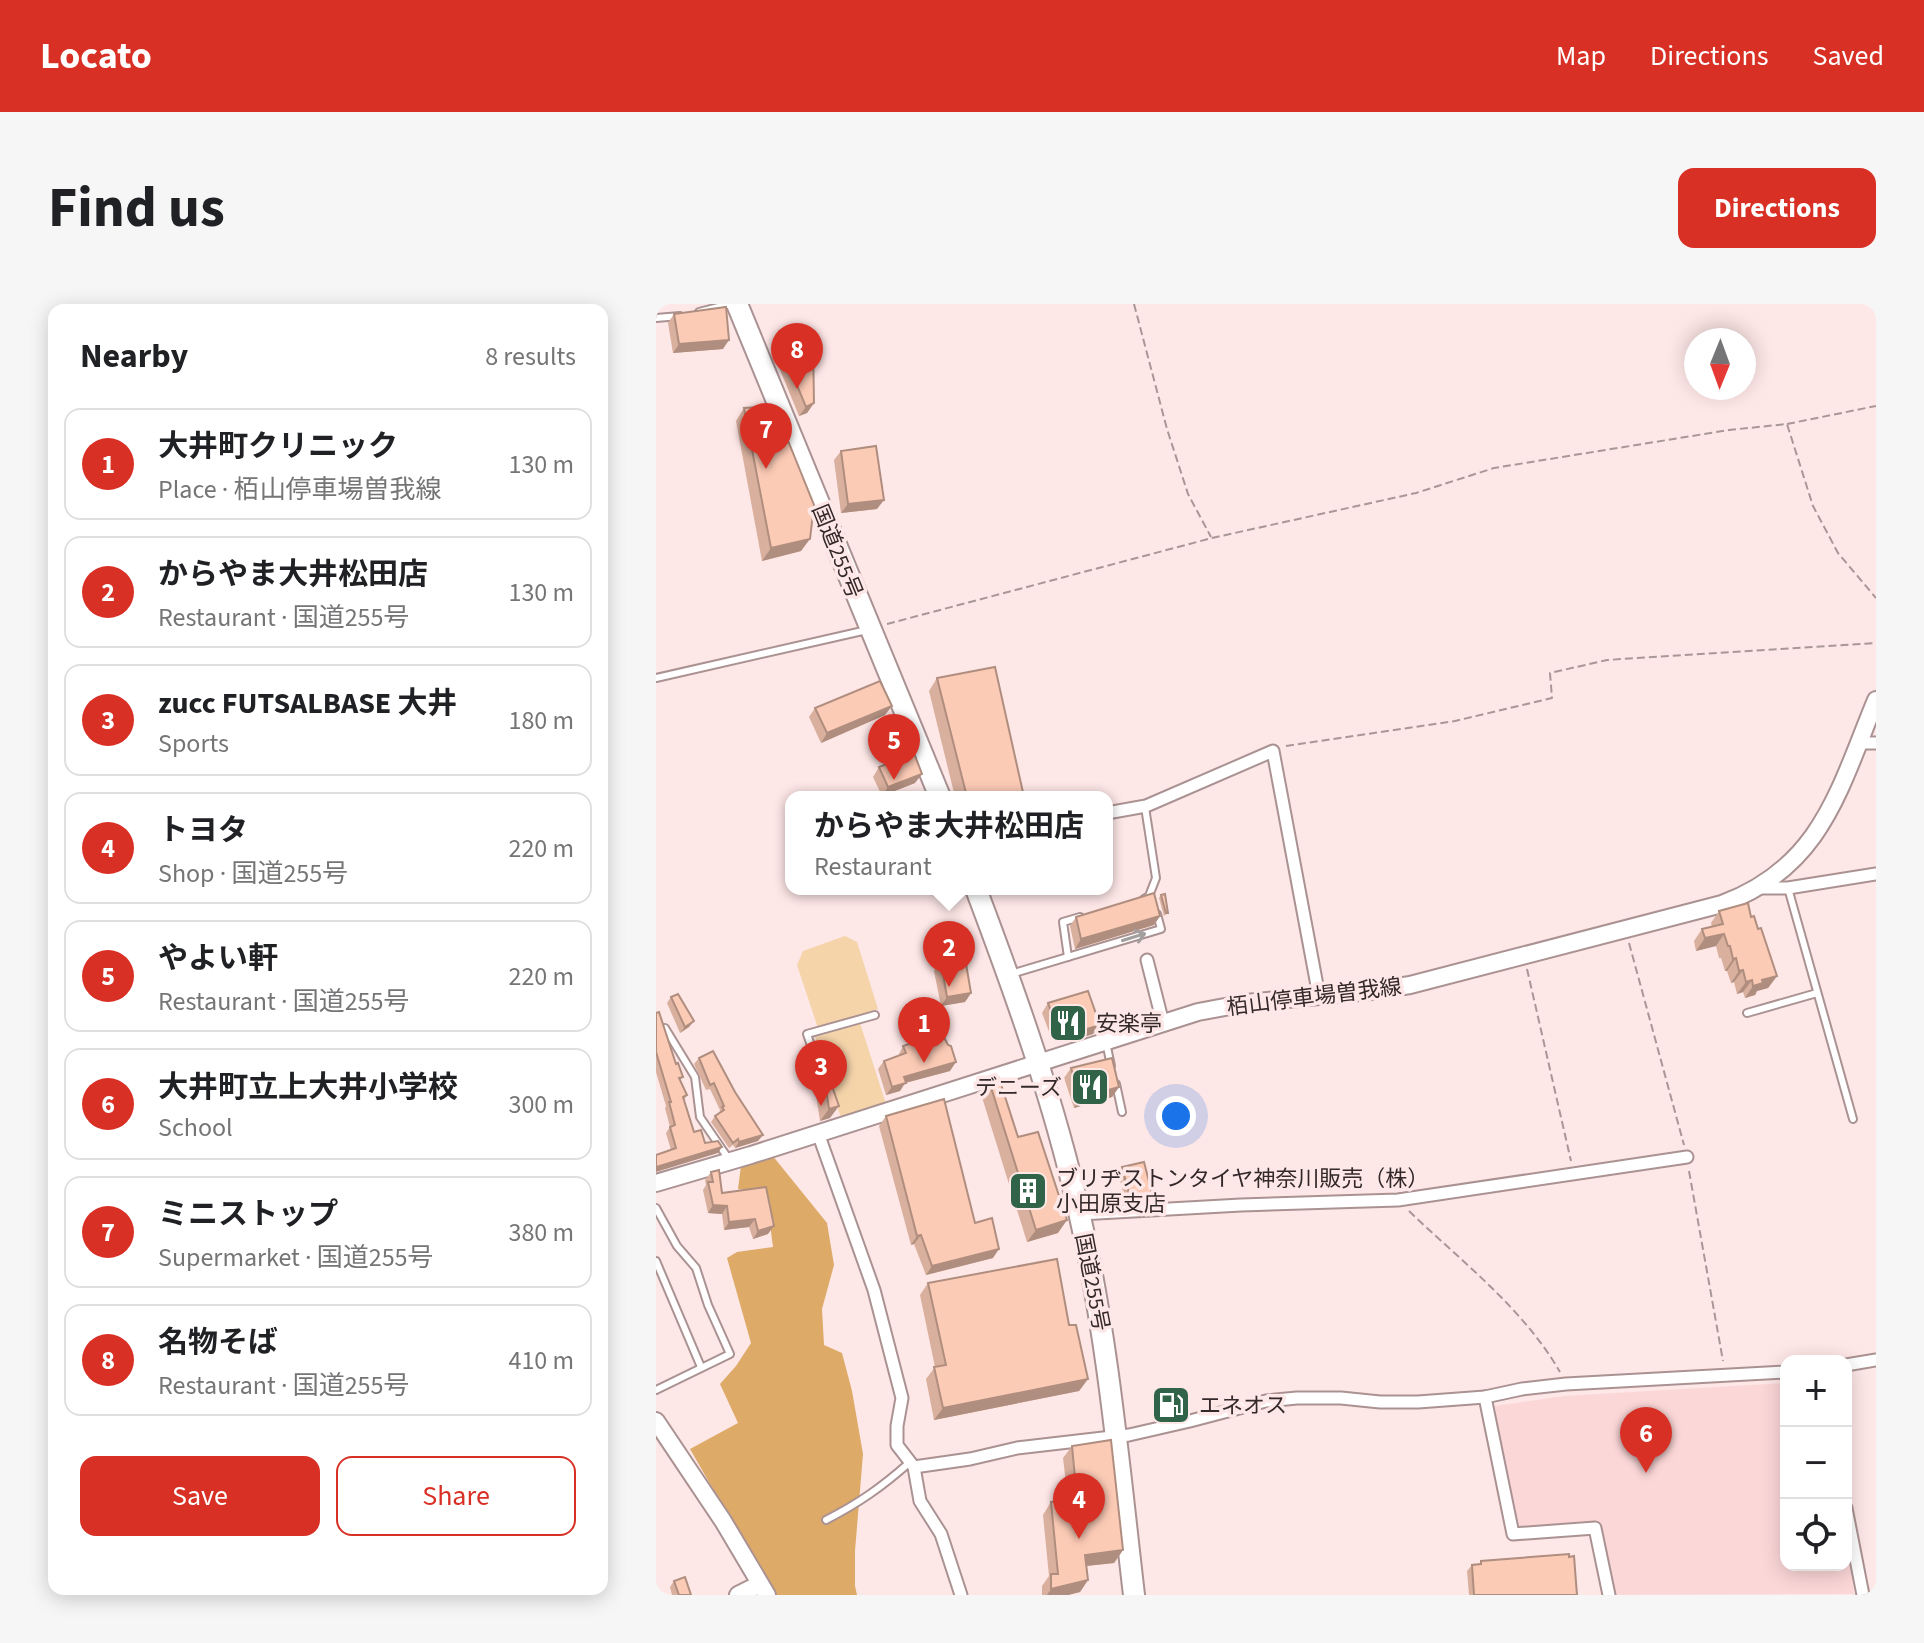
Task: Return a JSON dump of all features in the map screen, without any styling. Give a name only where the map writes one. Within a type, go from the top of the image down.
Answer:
[{"type":"highway","name":"国道255号","points":[[737,304],[938,791]]},
{"type":"highway","name":"国道255号","points":[[978,895],[1039,1064],[1080,1214],[1106,1350],[1134,1595]]},
{"type":"main road","name":"栢山停車場曽我線","points":[[656,1183],[818,1133],[837,1120],[1039,1064],[1220,1006],[1410,985],[1722,904],[1760,888],[1794,861],[1822,825],[1876,700]]},
{"type":"main road","points":[[656,1421],[723,1521],[764,1590],[738,1595]]},
{"type":"street","points":[[1858,743],[1876,743]]},
{"type":"street","points":[[1113,812],[1144,807],[1273,751],[1319,996]]},
{"type":"street","points":[[1760,888],[1788,888],[1876,874]]},
{"type":"street","points":[[1147,960],[1163,1023]]},
{"type":"street","points":[[818,1133],[874,1290],[902,1398],[897,1445],[912,1464],[920,1501],[941,1534],[961,1595]]},
{"type":"street","points":[[1080,1214],[1398,1200],[1687,1157]]},
{"type":"street","points":[[1852,1364],[1876,1360]]},
{"type":"street","points":[[912,1464],[970,1459],[1017,1448],[1116,1436],[1281,1400],[1341,1398],[1405,1402],[1485,1397],[1566,1384],[1780,1372]]},
{"type":"street","points":[[1485,1397],[1513,1534],[1595,1528],[1609,1595]]},
{"type":"street","points":[[1852,1539],[1863,1595]]},
{"type":"lane","points":[[694,313],[730,304]]},
{"type":"lane","points":[[656,318],[682,316]]},
{"type":"lane","points":[[656,678],[870,629]]},
{"type":"lane","points":[[1007,975],[1161,929],[1150,894],[1156,878],[1144,807]]},
{"type":"lane","points":[[1788,888],[1853,1119]]},
{"type":"lane","points":[[1132,902],[1150,894]]},
{"type":"lane","points":[[1068,957],[1063,922],[1091,914]]},
{"type":"lane","points":[[1747,1013],[1817,993]]},
{"type":"lane","points":[[825,1087],[807,1034],[875,1015]]},
{"type":"lane","points":[[665,1028],[695,1077],[700,1117],[730,1161]]},
{"type":"lane","points":[[1106,1042],[1122,1112]]},
{"type":"lane","points":[[656,1208],[677,1246],[696,1268],[708,1305],[730,1354],[656,1390]]},
{"type":"lane","points":[[656,1261],[701,1367]]},
{"type":"lane","points":[[826,1520],[858,1504],[912,1464]]},
{"type":"path","points":[[1134,304],[1167,429],[1188,494],[1212,538]]},
{"type":"path","points":[[870,629],[1212,538],[1416,493],[1494,468],[1714,432],[1787,424],[1876,406]]},
{"type":"path","points":[[1787,424],[1813,506],[1838,553],[1876,598]]},
{"type":"path","points":[[1273,751],[1282,747],[1455,721],[1552,698],[1550,673],[1607,660],[1876,643]]},
{"type":"path","points":[[1525,956],[1574,1174]]},
{"type":"path","points":[[1398,1200],[1503,1298],[1546,1349],[1566,1384]]},
{"type":"shaded area","points":[[845,936],[857,942],[878,1009],[818,1028],[797,965],[803,951]]},
{"type":"shaded area","points":[[860,1023],[886,1104],[841,1118],[815,1037]]},
{"type":"shaded area","points":[[772,1155],[827,1223],[834,1265],[822,1309],[824,1345],[842,1353],[863,1454],[855,1551],[857,1595],[774,1595],[690,1449],[738,1423],[720,1384],[751,1343],[727,1258],[737,1252],[773,1247],[766,1193],[738,1189],[741,1166]]},
{"type":"shaded area","points":[[1780,1383],[1780,1571],[1851,1571],[1854,1594],[1611,1595],[1597,1526],[1517,1530],[1495,1406],[1565,1396]]},
{"type":"building","points":[[726,307],[729,340],[679,344],[674,314]]},
{"type":"building","points":[[813,345],[814,403],[806,407],[785,356]]},
{"type":"building","points":[[774,406],[814,505],[810,539],[771,548],[744,408]]},
{"type":"building","points":[[876,446],[884,500],[848,504],[841,451]]},
{"type":"building","points":[[995,667],[1023,791],[965,791],[937,678]]},
{"type":"building","points":[[880,681],[892,706],[827,733],[815,708]]},
{"type":"building","points":[[914,753],[922,774],[888,787],[879,767]]},
{"type":"building","points":[[1154,893],[1160,916],[1081,939],[1076,917]]},
{"type":"building","points":[[1165,894],[1168,913],[1161,895]]},
{"type":"building","points":[[1748,903],[1751,917],[1754,916],[1758,929],[1761,928],[1777,976],[1753,986],[1752,980],[1746,982],[1743,970],[1739,971],[1724,934],[1705,938],[1702,929],[1723,924],[1719,911]]},
{"type":"building","points":[[965,958],[971,993],[947,997],[941,962]]},
{"type":"building","points":[[1088,991],[1100,1025],[1074,1033],[1056,1025],[1048,1003]]},
{"type":"building","points":[[678,994],[694,1021],[685,1027],[671,997]]},
{"type":"building","points":[[659,1012],[683,1077],[679,1078],[687,1095],[683,1097],[694,1132],[701,1130],[705,1143],[718,1141],[722,1147],[656,1167],[656,1155],[676,1148],[670,1127],[675,1125],[671,1102],[656,1052],[656,1013]]},
{"type":"building","points":[[938,1034],[951,1046],[956,1062],[904,1077],[906,1083],[892,1087],[884,1061],[906,1053],[903,1046]]},
{"type":"building","points":[[713,1051],[763,1135],[739,1142],[738,1139],[733,1143],[715,1116],[724,1110],[724,1106],[714,1083],[710,1085],[699,1058]]},
{"type":"building","points":[[1112,1058],[1119,1087],[1080,1098],[1071,1068]]},
{"type":"building","points":[[823,1069],[826,1069],[839,1106],[829,1109]]},
{"type":"building","points":[[999,1078],[1018,1137],[1038,1132],[1067,1220],[1036,1230],[989,1081]]},
{"type":"building","points":[[944,1099],[975,1223],[992,1218],[999,1249],[932,1266],[921,1235],[917,1236],[886,1116]]},
{"type":"building","points":[[1144,1162],[1152,1193],[1130,1197],[1122,1167]]},
{"type":"building","points":[[719,1170],[722,1193],[766,1187],[774,1226],[758,1231],[755,1219],[729,1222],[727,1206],[713,1205],[708,1182],[713,1182],[711,1172]]},
{"type":"building","points":[[1057,1259],[1069,1325],[1076,1325],[1088,1379],[943,1408],[934,1367],[946,1365],[928,1283]]},
{"type":"building","points":[[1111,1440],[1123,1550],[1085,1555],[1088,1580],[1051,1589],[1051,1574],[1058,1574],[1051,1502],[1077,1499],[1072,1446]]},
{"type":"building","points":[[1569,1554],[1569,1557],[1574,1556],[1577,1595],[1474,1595],[1472,1565],[1481,1564],[1481,1561]]},
{"type":"building","points":[[685,1577],[691,1595],[679,1595],[674,1581]]},
{"type":"place","name":"名物そば","points":[[797,389]]},
{"type":"place","name":"ミニストップ","points":[[766,469]]},
{"type":"place","name":"やよい軒","points":[[894,780]]},
{"type":"place","name":"からやま大井松田店","points":[[949,987]]},
{"type":"place","name":"安楽亭","points":[[1068,1023]]},
{"type":"place","name":"大井町クリニック","points":[[924,1063]]},
{"type":"place","name":"デニーズ","points":[[1090,1087]]},
{"type":"place","name":"zucc FUTSALBASE 大井","points":[[821,1106]]},
{"type":"place","name":"ブリヂストンタイヤ神奈川販売（株） 小田原支店","points":[[1028,1191]]},
{"type":"place","name":"エネオス","points":[[1171,1405]]},
{"type":"place","name":"大井町立上大井小学校","points":[[1646,1473]]},
{"type":"place","name":"トヨタ","points":[[1079,1539]]}]
